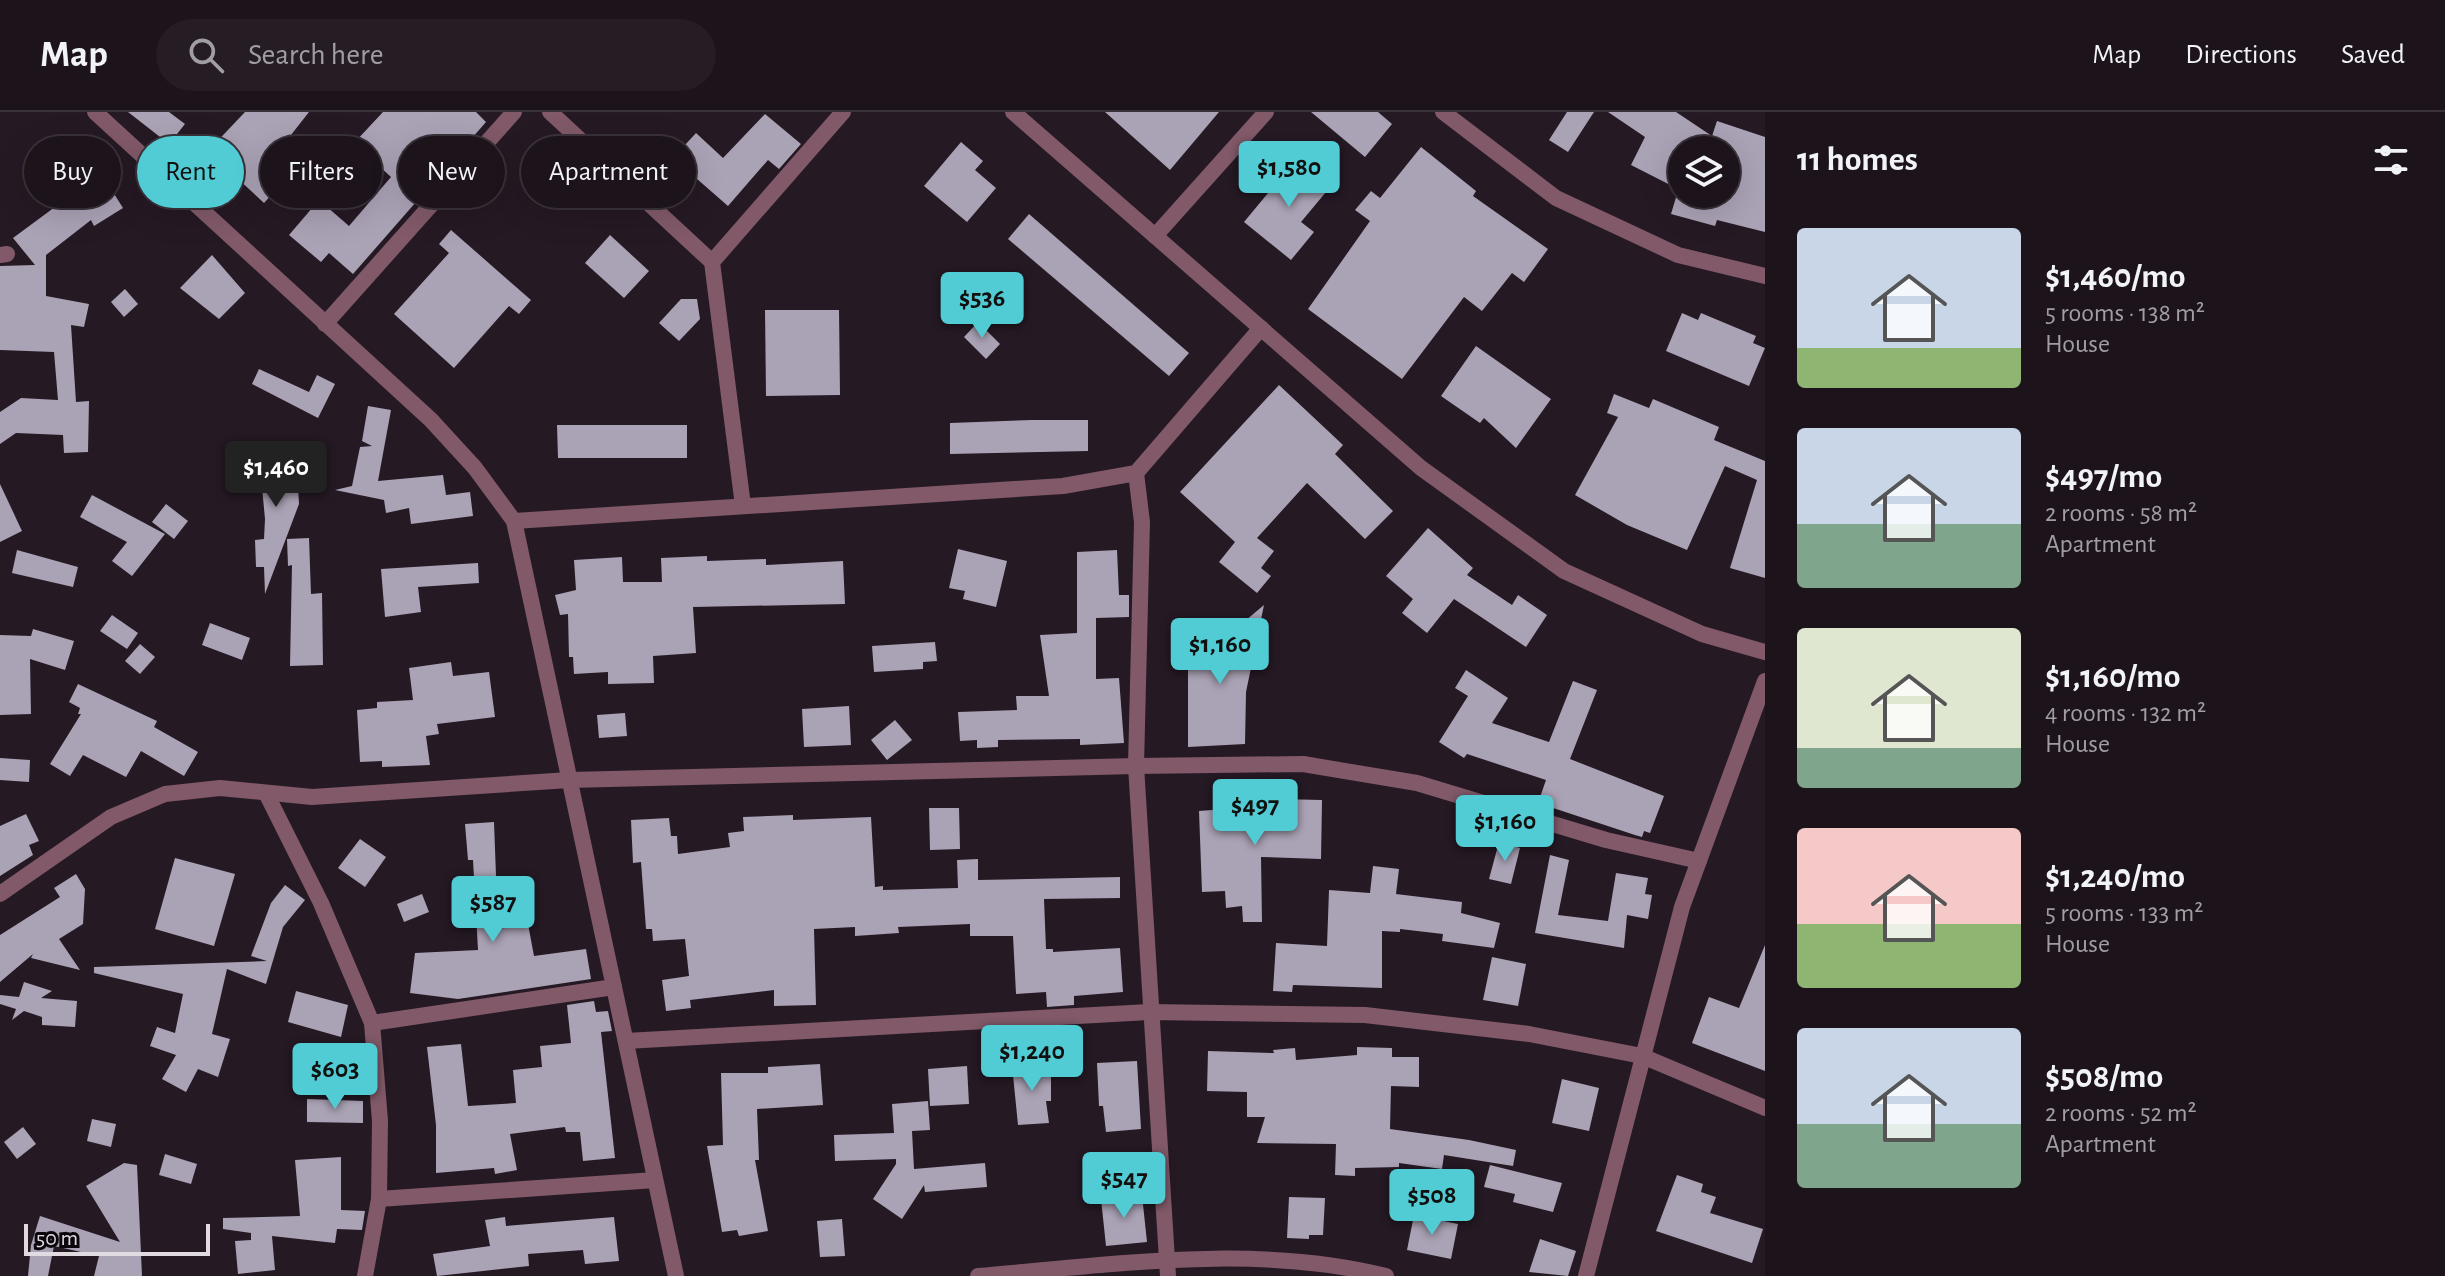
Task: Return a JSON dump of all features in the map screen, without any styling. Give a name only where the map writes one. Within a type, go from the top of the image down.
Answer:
[{"type":"street","points":[[95,112],[431,420],[475,468],[514,521],[676,1276]]},
{"type":"street","points":[[325,324],[514,112]]},
{"type":"street","points":[[550,112],[712,262],[743,506]]},
{"type":"street","points":[[712,262],[843,112]]},
{"type":"street","points":[[1013,112],[1421,468],[1564,571],[1702,634],[1765,652]]},
{"type":"street","points":[[1155,236],[1266,112]]},
{"type":"street","points":[[1443,112],[1556,198],[1678,255],[1765,276]]},
{"type":"street","points":[[514,521],[1063,486],[1136,473],[1261,328]]},
{"type":"street","points":[[1136,473],[1142,522],[1136,766],[1167,1268]]},
{"type":"street","points":[[1586,1276],[1682,907],[1765,681]]},
{"type":"street","points":[[0,894],[111,817],[165,794],[220,788],[312,797],[569,780],[1136,766],[1303,764],[1417,783],[1606,840],[1699,861]]},
{"type":"street","points":[[267,795],[321,903],[372,1023],[380,1121],[379,1199],[365,1276]]},
{"type":"street","points":[[372,1023],[614,987]]},
{"type":"street","points":[[626,1041],[1149,1012],[1365,1015],[1529,1034],[1642,1056],[1765,1108]]},
{"type":"street","points":[[379,1199],[655,1180]]},
{"type":"street","points":[[978,1276],[1274,1261],[1386,1276]]},
{"type":"building","points":[[128,112],[169,112],[185,124],[175,136],[159,136]]},
{"type":"building","points":[[245,112],[309,112],[290,136],[260,136],[260,199],[244,184],[244,136],[222,136]]},
{"type":"building","points":[[383,112],[476,112],[486,122],[474,136],[398,136],[398,208],[411,208],[353,274],[329,253],[321,262],[289,235],[312,208],[328,208],[349,226],[364,208],[382,208],[382,188],[391,177],[382,169],[382,136],[361,136]]},
{"type":"building","points":[[1105,112],[1219,112],[1170,170]]},
{"type":"building","points":[[1311,112],[1378,112],[1392,124],[1365,157]]},
{"type":"building","points":[[1567,112],[1594,112],[1568,152],[1549,140]]},
{"type":"building","points":[[1608,112],[1676,112],[1712,136],[1668,136],[1668,184],[1631,165],[1645,137]]},
{"type":"building","points":[[765,114],[801,144],[779,169],[768,160],[728,206],[696,178],[696,136],[693,136],[696,133],[723,158]]},
{"type":"building","points":[[1717,121],[1765,137],[1765,232],[1717,220],[1715,226],[1671,214],[1673,208],[1740,208],[1740,136],[1712,136]]},
{"type":"building","points":[[961,142],[983,161],[975,170],[996,188],[967,222],[924,186]]},
{"type":"building","points":[[1421,147],[1476,191],[1473,196],[1548,249],[1524,282],[1512,273],[1482,311],[1464,297],[1402,379],[1308,309],[1370,221],[1355,210],[1371,191],[1380,198]]},
{"type":"building","points":[[1297,158],[1331,186],[1301,222],[1314,232],[1291,260],[1244,222]]},
{"type":"building","points":[[121,205],[123,208],[94,226],[91,220],[46,255],[46,296],[89,304],[84,327],[71,325],[76,402],[89,401],[88,452],[64,453],[63,435],[16,433],[0,444],[0,412],[21,398],[58,400],[54,352],[0,350],[0,266],[35,265],[13,238],[54,208],[121,208]]},
{"type":"building","points":[[1029,214],[1189,353],[1169,376],[1008,239]]},
{"type":"building","points":[[451,230],[531,300],[519,314],[509,306],[454,368],[394,314],[449,253],[439,244]]},
{"type":"building","points":[[610,235],[649,271],[624,298],[585,263]]},
{"type":"building","points":[[212,255],[245,293],[219,319],[180,288]]},
{"type":"building","points":[[125,289],[138,304],[124,317],[111,302]]},
{"type":"building","points":[[681,299],[697,299],[700,319],[679,341],[659,323]]},
{"type":"building","points":[[765,310],[839,310],[840,395],[766,396]]},
{"type":"building","points":[[1682,313],[1698,320],[1701,313],[1756,336],[1753,343],[1765,348],[1749,386],[1666,351]]},
{"type":"building","points":[[978,322],[1000,344],[986,359],[964,337]]},
{"type":"building","points":[[1476,346],[1551,399],[1516,448],[1484,418],[1480,423],[1441,396]]},
{"type":"building","points":[[259,369],[309,392],[317,375],[335,384],[318,418],[252,384]]},
{"type":"building","points":[[1279,385],[1343,445],[1335,454],[1393,511],[1365,539],[1307,483],[1257,538],[1274,551],[1261,568],[1271,576],[1257,593],[1219,562],[1235,542],[1180,492]]},
{"type":"building","points":[[1614,394],[1649,408],[1653,399],[1719,427],[1714,440],[1765,461],[1765,578],[1730,568],[1757,480],[1725,466],[1687,550],[1627,525],[1575,495],[1618,417],[1607,413]]},
{"type":"building","points":[[368,406],[391,410],[378,481],[443,475],[446,495],[470,492],[473,516],[411,524],[409,508],[386,513],[384,500],[335,490],[352,486],[360,447],[372,446],[362,441]]},
{"type":"building","points":[[1088,420],[1088,451],[950,454],[950,423]]},
{"type":"building","points":[[557,425],[687,425],[687,458],[558,458]]},
{"type":"building","points":[[291,452],[293,470],[297,470],[299,504],[265,594],[264,567],[256,567],[255,540],[264,539],[265,519],[259,455]]},
{"type":"building","points":[[0,484],[22,531],[0,542]]},
{"type":"building","points":[[92,495],[165,534],[132,576],[112,561],[127,542],[80,517]]},
{"type":"building","points":[[166,504],[188,521],[174,539],[152,522]]},
{"type":"building","points":[[1428,528],[1473,568],[1467,575],[1512,605],[1518,595],[1547,615],[1526,647],[1454,599],[1427,633],[1402,613],[1413,599],[1386,576]]},
{"type":"building","points":[[309,538],[311,594],[322,593],[323,665],[290,666],[292,565],[288,566],[287,539]]},
{"type":"building","points":[[958,549],[1007,561],[996,607],[963,599],[965,591],[949,588]]},
{"type":"building","points":[[17,550],[78,567],[73,587],[12,573]]},
{"type":"building","points":[[1117,550],[1119,595],[1129,595],[1129,617],[1096,618],[1096,679],[1119,678],[1124,743],[1080,745],[1080,739],[998,740],[998,747],[977,748],[977,740],[960,741],[958,712],[1017,710],[1016,696],[1049,696],[1040,635],[1077,633],[1077,552]]},
{"type":"building","points":[[707,556],[707,561],[766,559],[766,565],[843,561],[845,604],[693,607],[696,653],[653,656],[654,683],[608,684],[608,672],[574,674],[573,657],[569,657],[568,614],[560,615],[555,595],[576,590],[574,560],[622,557],[623,582],[662,582],[661,558]]},
{"type":"building","points":[[478,563],[479,583],[418,587],[421,612],[385,617],[381,569]]},
{"type":"building","points":[[1264,605],[1246,692],[1245,744],[1188,747],[1188,638],[1236,638],[1239,626]]},
{"type":"building","points":[[112,615],[138,633],[127,649],[100,631]]},
{"type":"building","points":[[210,623],[250,638],[242,660],[202,645]]},
{"type":"building","points":[[33,629],[74,641],[65,670],[30,659],[31,714],[0,715],[0,635],[31,636]]},
{"type":"building","points":[[935,642],[937,661],[923,662],[923,669],[874,672],[872,646]]},
{"type":"building","points":[[140,644],[155,657],[140,674],[125,661]]},
{"type":"building","points":[[451,662],[453,676],[489,672],[495,717],[437,724],[439,734],[426,736],[430,765],[382,767],[382,761],[360,762],[357,710],[377,708],[377,702],[413,700],[409,668]]},
{"type":"building","points":[[1466,670],[1508,698],[1492,723],[1549,742],[1573,681],[1597,690],[1570,759],[1664,796],[1650,833],[1644,831],[1642,837],[1538,803],[1546,780],[1467,754],[1464,758],[1439,742],[1468,696],[1455,688]]},
{"type":"building","points":[[78,684],[157,721],[154,727],[198,752],[184,776],[141,751],[126,777],[83,755],[70,776],[50,764],[81,714],[78,714],[80,708],[69,702]]},
{"type":"building","points":[[849,706],[851,745],[804,747],[802,709]]},
{"type":"building","points":[[625,713],[627,736],[599,738],[597,715]]},
{"type":"building","points":[[895,720],[912,740],[887,760],[871,740]]},
{"type":"building","points":[[0,758],[30,760],[29,782],[0,780]]},
{"type":"building","points":[[1277,799],[1322,800],[1321,859],[1261,857],[1262,922],[1243,922],[1242,906],[1226,908],[1225,891],[1202,892],[1199,811],[1277,805]]},
{"type":"building","points":[[929,808],[959,808],[960,849],[930,850]]},
{"type":"building","points":[[26,814],[39,841],[29,845],[33,855],[0,876],[0,826]]},
{"type":"building","points":[[793,815],[793,820],[871,817],[875,887],[883,886],[883,890],[958,888],[957,860],[978,859],[978,880],[1120,877],[1120,898],[1044,899],[1046,949],[1053,949],[1053,952],[1120,948],[1123,992],[1074,996],[1074,1005],[1047,1007],[1046,992],[1016,994],[1013,936],[970,936],[970,924],[898,927],[899,933],[855,936],[855,927],[814,929],[816,1005],[774,1006],[774,990],[690,1000],[691,1008],[666,1011],[662,980],[689,976],[685,939],[653,941],[652,929],[646,929],[641,862],[633,863],[631,820],[669,818],[671,836],[677,836],[678,854],[730,847],[728,833],[744,831],[743,817]]},
{"type":"building","points":[[494,822],[498,929],[528,924],[534,956],[586,949],[591,979],[458,999],[410,993],[415,953],[478,950],[473,860],[468,860],[465,824]]},
{"type":"building","points":[[360,839],[386,857],[365,887],[338,868]]},
{"type":"building","points":[[1499,842],[1520,848],[1511,884],[1489,879]]},
{"type":"building","points":[[1550,855],[1569,860],[1558,915],[1608,921],[1616,873],[1648,878],[1645,894],[1652,895],[1648,919],[1627,915],[1624,948],[1535,933]]},
{"type":"building","points":[[175,858],[235,874],[214,946],[155,929]]},
{"type":"building","points":[[1373,866],[1399,869],[1396,894],[1462,902],[1461,913],[1500,923],[1494,948],[1442,941],[1443,934],[1400,929],[1400,932],[1382,931],[1382,988],[1293,985],[1292,992],[1273,991],[1276,943],[1327,946],[1329,890],[1370,893]]},
{"type":"building","points":[[76,874],[85,889],[83,924],[59,939],[80,970],[31,958],[33,954],[0,982],[0,935],[60,897],[54,888]]},
{"type":"building","points":[[285,885],[305,900],[283,927],[266,984],[227,969],[212,1034],[230,1039],[218,1077],[198,1069],[186,1092],[162,1079],[176,1055],[150,1046],[157,1027],[175,1033],[183,994],[94,973],[94,967],[267,961],[251,956],[271,903]]},
{"type":"building","points":[[422,894],[429,912],[404,922],[397,904]]},
{"type":"building","points":[[1765,945],[1765,1071],[1692,1043],[1709,997],[1739,1008]]},
{"type":"building","points":[[1492,957],[1526,964],[1518,1006],[1483,1000]]},
{"type":"building","points":[[24,982],[52,991],[41,998],[77,1001],[75,1027],[42,1025],[42,1017],[24,1011],[12,1020],[16,1009],[0,1004],[0,995],[19,997]]},
{"type":"building","points":[[296,991],[348,1005],[341,1037],[288,1022]]},
{"type":"building","points":[[594,1001],[596,1012],[608,1011],[612,1031],[601,1032],[615,1158],[583,1161],[580,1132],[566,1132],[565,1127],[510,1134],[517,1170],[495,1174],[494,1168],[436,1173],[436,1125],[427,1047],[461,1044],[468,1106],[516,1103],[513,1070],[542,1067],[540,1046],[571,1043],[567,1005]]},
{"type":"building","points":[[1357,1047],[1392,1048],[1392,1057],[1419,1057],[1419,1087],[1391,1086],[1390,1129],[1516,1150],[1513,1166],[1444,1155],[1442,1169],[1399,1163],[1399,1167],[1355,1168],[1355,1176],[1335,1175],[1336,1144],[1257,1143],[1265,1117],[1247,1117],[1247,1092],[1207,1091],[1208,1051],[1274,1053],[1273,1050],[1295,1048],[1296,1060],[1357,1055]]},
{"type":"building","points":[[1137,1061],[1141,1129],[1106,1132],[1103,1106],[1099,1106],[1097,1063]]},
{"type":"building","points":[[820,1064],[823,1105],[757,1109],[759,1160],[755,1160],[768,1231],[739,1236],[737,1230],[722,1232],[707,1146],[723,1145],[721,1073],[768,1073],[768,1067]]},
{"type":"building","points":[[1051,1064],[1051,1101],[1046,1101],[1049,1123],[1018,1125],[1012,1065]]},
{"type":"building","points":[[967,1066],[969,1104],[930,1106],[928,1069]]},
{"type":"building","points":[[1562,1079],[1599,1088],[1589,1131],[1552,1123]]},
{"type":"building","points":[[307,1099],[363,1101],[363,1123],[307,1122]]},
{"type":"building","points":[[928,1101],[930,1130],[912,1131],[914,1169],[985,1163],[987,1187],[925,1192],[924,1185],[902,1219],[873,1199],[896,1164],[896,1159],[835,1161],[834,1135],[894,1133],[892,1104]]},
{"type":"building","points":[[92,1119],[116,1124],[111,1147],[87,1141]]},
{"type":"building","points":[[23,1127],[36,1144],[17,1159],[4,1142]]},
{"type":"building","points":[[165,1154],[197,1164],[191,1184],[159,1175]]},
{"type":"building","points":[[341,1157],[341,1210],[365,1211],[362,1230],[337,1229],[335,1243],[272,1236],[275,1270],[238,1274],[235,1241],[251,1240],[251,1233],[223,1229],[223,1218],[300,1216],[295,1160]]},
{"type":"building","points":[[124,1163],[137,1165],[142,1276],[94,1276],[99,1256],[54,1246],[48,1276],[28,1276],[31,1245],[40,1216],[120,1242],[86,1186]]},
{"type":"building","points":[[1490,1165],[1562,1183],[1553,1212],[1513,1202],[1515,1194],[1484,1187]]},
{"type":"building","points":[[1677,1175],[1703,1184],[1701,1192],[1716,1197],[1710,1213],[1763,1229],[1752,1263],[1656,1231]]},
{"type":"building","points":[[1142,1195],[1147,1242],[1106,1246],[1101,1199]]},
{"type":"building","points":[[1289,1197],[1325,1198],[1323,1235],[1309,1235],[1309,1239],[1287,1238]]},
{"type":"building","points":[[1414,1215],[1458,1224],[1451,1259],[1407,1250]]},
{"type":"building","points":[[505,1217],[506,1226],[614,1217],[619,1261],[585,1264],[583,1250],[528,1254],[529,1266],[437,1276],[433,1254],[490,1246],[485,1220]]},
{"type":"building","points":[[842,1219],[845,1256],[820,1257],[817,1221]]},
{"type":"building","points":[[1540,1239],[1576,1251],[1568,1276],[1529,1272]]}]
